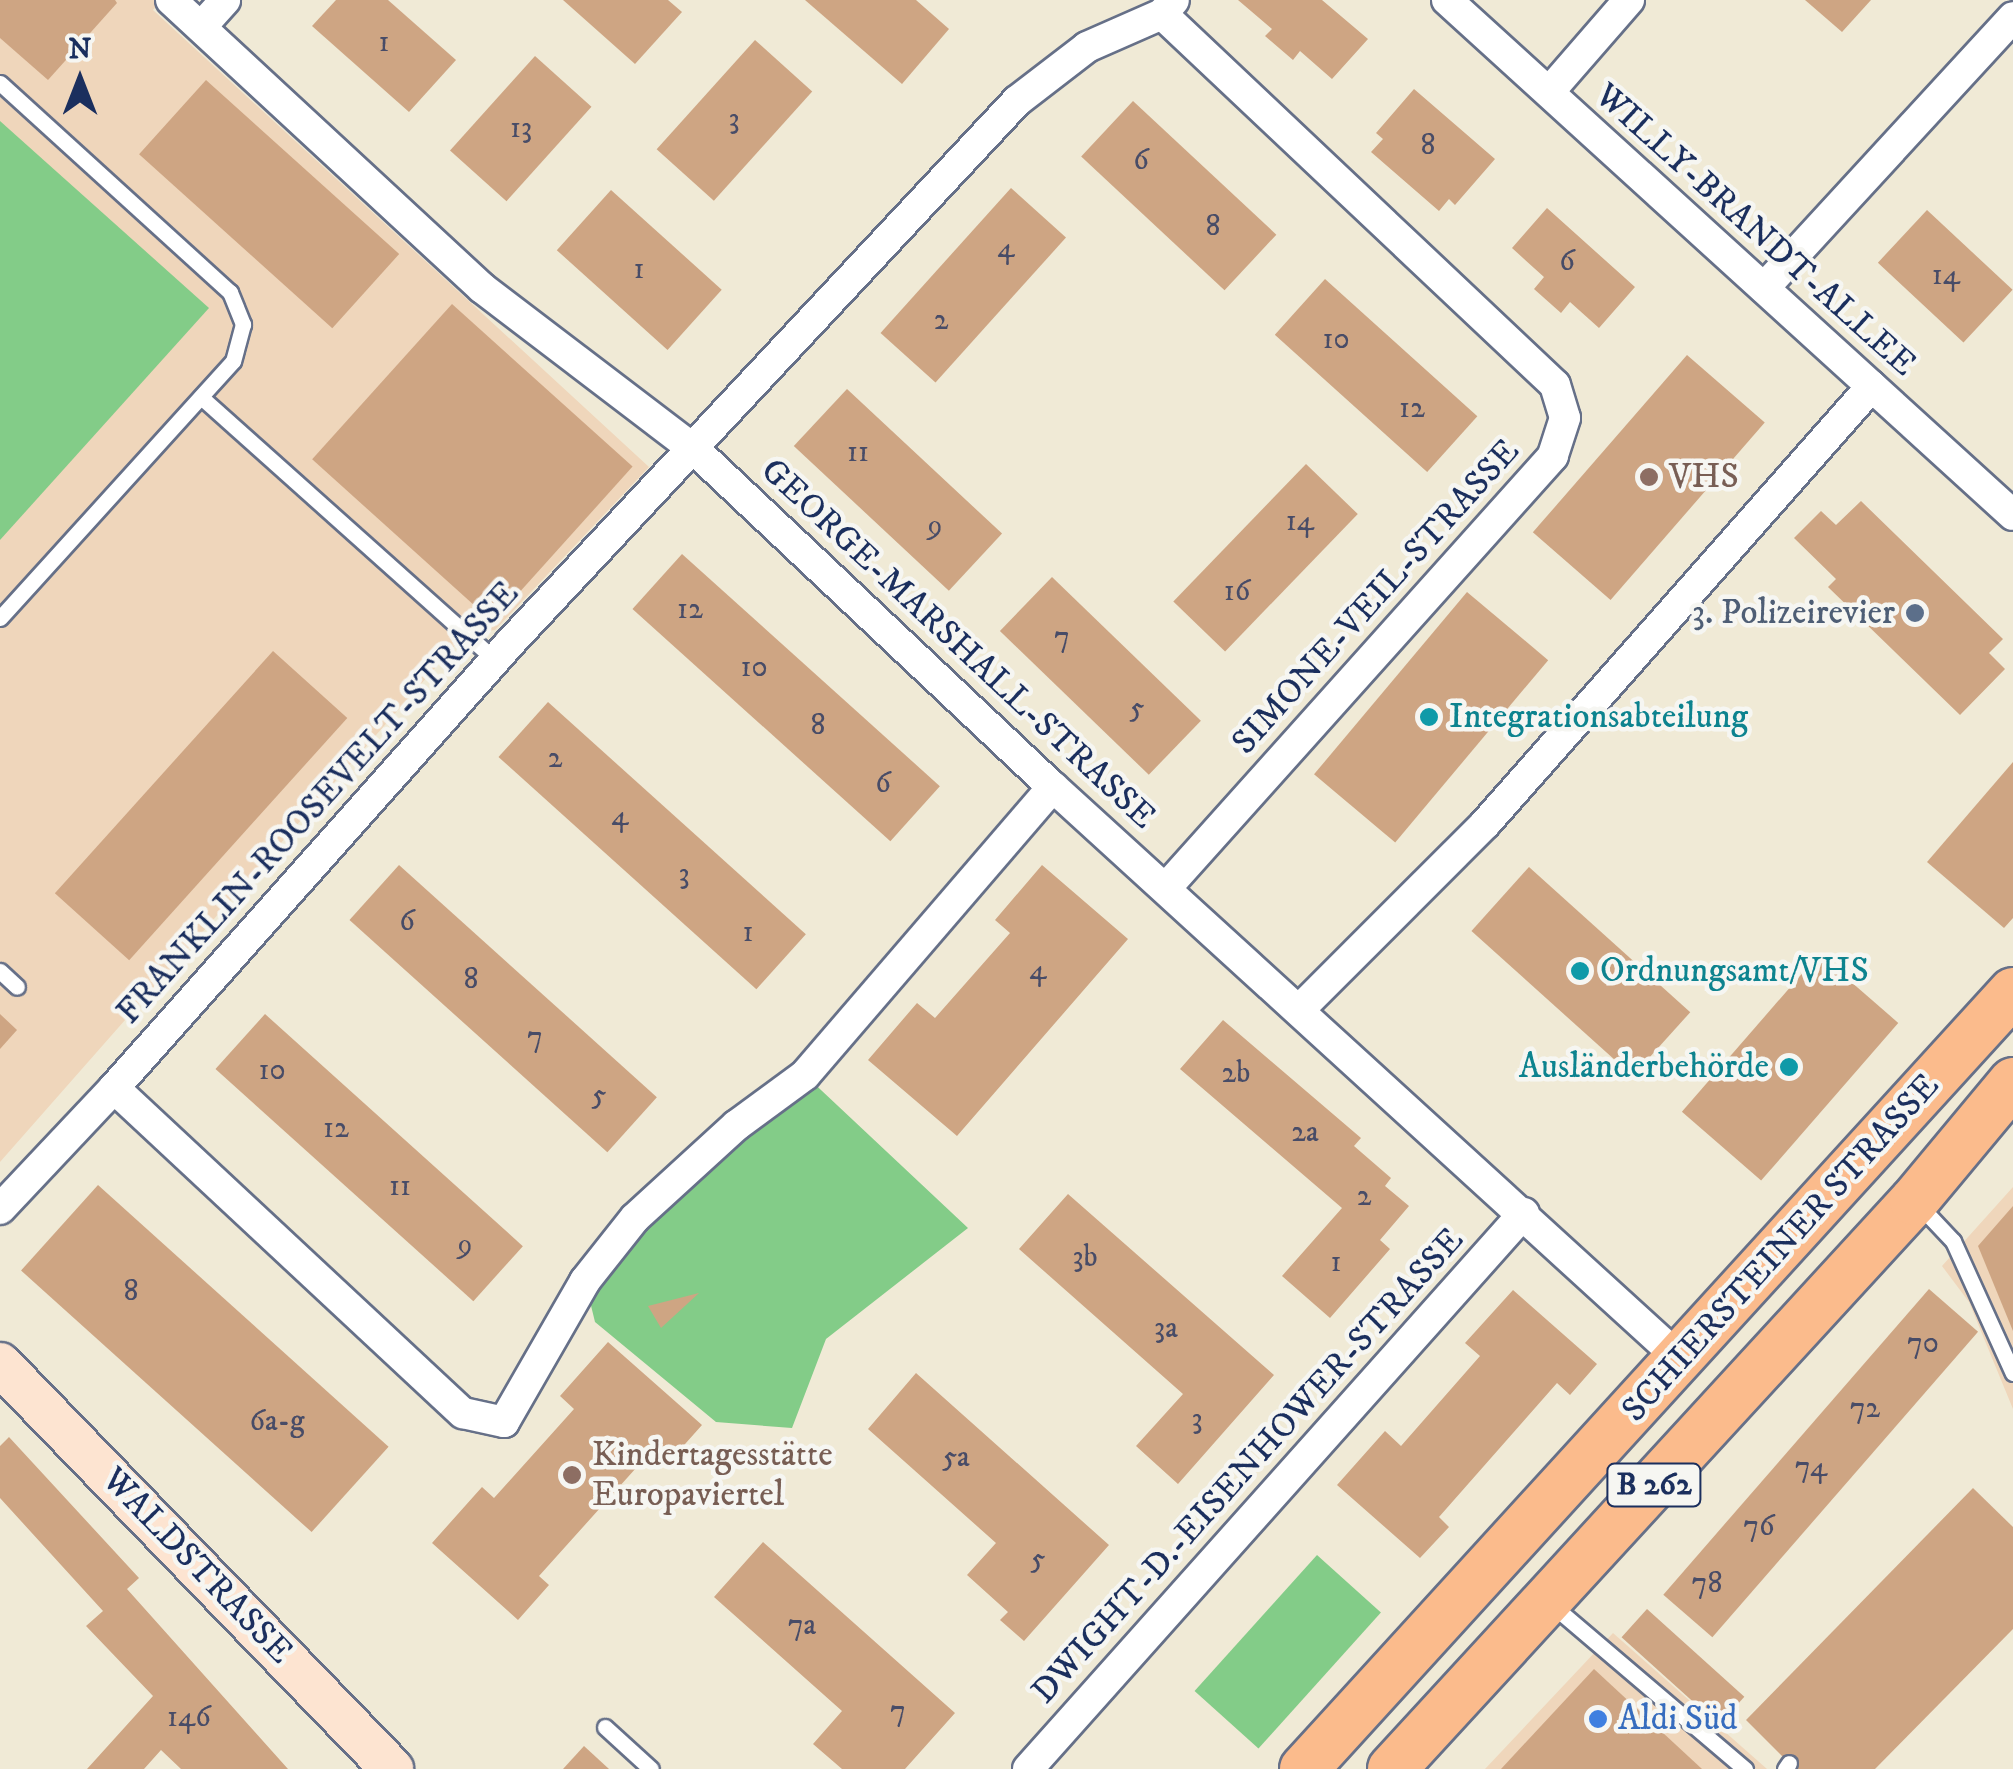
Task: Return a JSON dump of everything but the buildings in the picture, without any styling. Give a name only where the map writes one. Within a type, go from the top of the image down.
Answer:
[{"type":"main road","name":"SCHIERSTEINER STRASSE","points":[[1304,1769],[2013,992]]},
{"type":"main road","name":"SCHIERSTEINER STRASSE","points":[[1392,1769],[1914,1200],[2013,1082]]},
{"type":"street","name":"GEORGE-MARSHALL-STRASSE","points":[[171,0],[482,288],[695,450],[1053,787],[1680,1359]]},
{"type":"street","points":[[201,27],[225,0]]},
{"type":"street","name":"WILLY-BRANDT-ALLEE","points":[[1447,0],[2013,515]]},
{"type":"street","points":[[1549,92],[1628,0]]},
{"type":"street","name":"SIMONE-VEIL-STRASSE","points":[[695,450],[1017,101],[1087,47],[1168,7],[1555,385],[1565,418],[1553,456],[1166,888]]},
{"type":"street","points":[[1764,288],[2013,17]]},
{"type":"street","points":[[1300,1009],[1485,824],[1872,386]]},
{"type":"street","name":"FRANKLIN-ROOSEVELT-STRASSE","points":[[0,1209],[114,1088],[495,660],[695,450]]},
{"type":"street","points":[[114,1088],[463,1413],[504,1422],[585,1281],[636,1218],[736,1125],[806,1075],[1053,787]]},
{"type":"street","name":"DWIGHT-D.-EISENHOWER-STRASSE","points":[[1028,1769],[1524,1213]]},
{"type":"street","name":"WALDSTRASSE","points":[[7,1384],[392,1769]]},
{"type":"lane","points":[[0,83],[230,292],[243,324],[233,361],[0,618]]},
{"type":"lane","points":[[201,397],[495,660]]},
{"type":"lane","points":[[0,972],[17,987]]},
{"type":"lane","points":[[1914,1200],[1953,1241],[2013,1372]]},
{"type":"lane","points":[[1548,1602],[1745,1769]]},
{"type":"lane","points":[[605,1727],[651,1769]]},
{"type":"shaded area","points":[[0,0],[161,0],[153,10],[649,467],[495,630],[465,634],[0,1162]]},
{"type":"shaded area","points":[[2013,1187],[2013,1409],[1969,1302],[1942,1266]]},
{"type":"shaded area","points":[[1613,1633],[1767,1769],[1485,1769]]},
{"type":"green space","points":[[0,121],[209,308],[0,540]]},
{"type":"green space","points":[[805,1075],[968,1228],[826,1339],[792,1428],[716,1422],[595,1322],[585,1281]]},
{"type":"green space","points":[[1317,1555],[1381,1613],[1258,1749],[1195,1691]]},
{"type":"place","name":"VHS","points":[[1649,477]]},
{"type":"place","name":"3. Polizeirevier","points":[[1915,613]]},
{"type":"place","name":"Integrationsabteilung","points":[[1429,717]]},
{"type":"place","name":"Ordnungsamt/VHS","points":[[1580,971]]},
{"type":"place","name":"Ausländerbehörde","points":[[1789,1067]]},
{"type":"place","name":"Kindertagesstätte Europaviertel","points":[[572,1475]]},
{"type":"place","name":"Aldi Süd","points":[[1598,1719]]}]
